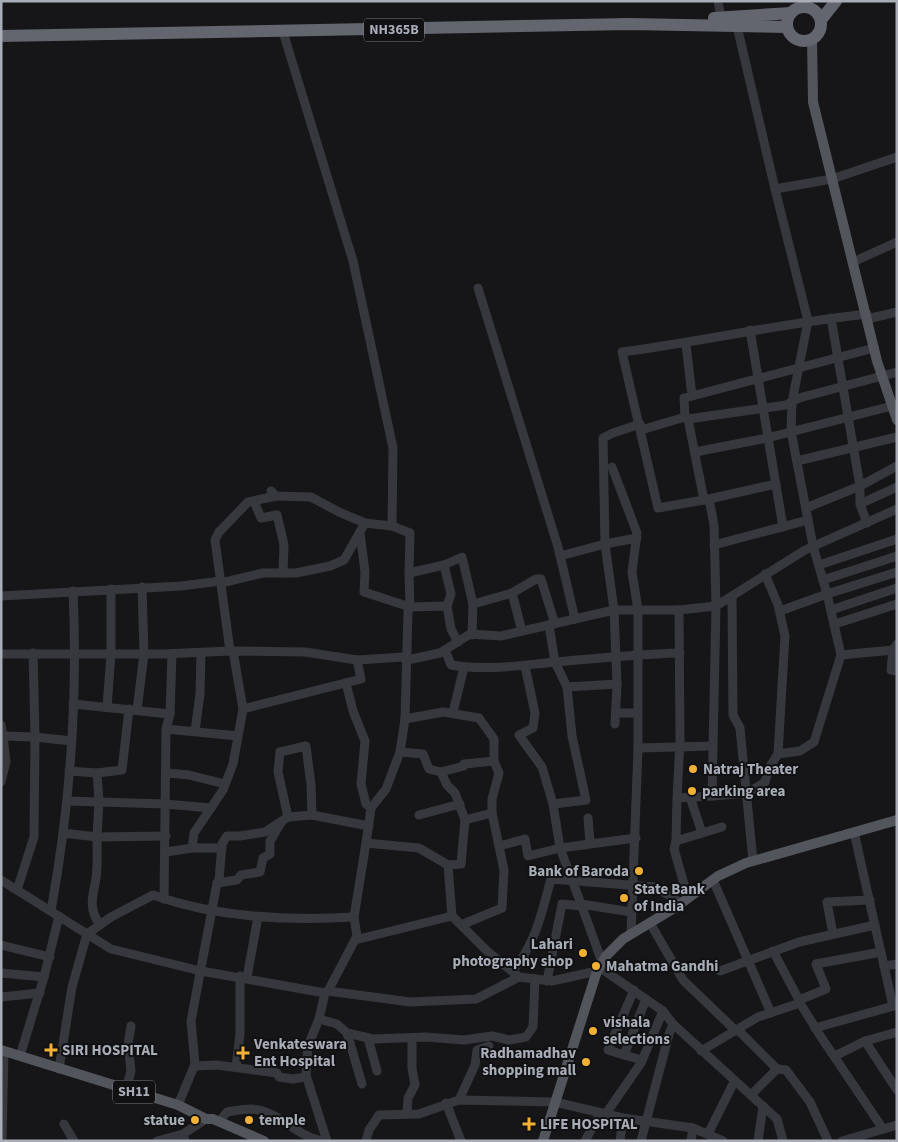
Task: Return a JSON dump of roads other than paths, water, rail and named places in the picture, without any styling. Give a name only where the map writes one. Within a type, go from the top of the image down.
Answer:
[{"type":"highway","points":[[790,13],[787,27],[791,34],[797,39],[804,41],[812,39],[819,31],[821,20],[836,1]]},
{"type":"highway","points":[[629,24],[790,13],[796,8],[808,7],[817,13],[821,20]]},
{"type":"highway","name":"NH365B","points":[[1,36],[629,24],[787,27]]},
{"type":"main road","points":[[812,39],[812,102],[874,348],[897,420]]},
{"type":"main road","points":[[543,1141],[599,967],[606,956],[631,934],[685,901],[713,880],[753,861],[897,820]]},
{"type":"main road","name":"SH11","points":[[3,1051],[178,1105],[206,1119],[219,1122],[250,1138],[264,1141]]},
{"type":"street","points":[[718,1],[721,18]]},
{"type":"street","points":[[737,26],[808,322],[792,402],[791,431],[813,546],[835,624],[841,655],[814,742],[800,751],[778,754]]},
{"type":"street","points":[[283,32],[353,261],[394,448],[392,526]]},
{"type":"street","points":[[775,189],[832,179],[897,157]]},
{"type":"street","points":[[853,262],[897,242]]},
{"type":"street","points":[[478,288],[560,556],[575,619]]},
{"type":"street","points":[[776,484],[658,508],[641,427],[622,352],[686,344],[750,330],[831,318],[897,312]]},
{"type":"street","points":[[831,318],[860,486],[862,503],[860,504],[867,523]]},
{"type":"street","points":[[750,330],[783,527]]},
{"type":"street","points":[[686,344],[692,396]]},
{"type":"street","points":[[712,796],[716,606],[714,545],[684,398],[874,348]]},
{"type":"street","points":[[615,724],[617,656],[614,610],[605,544],[603,438],[612,433],[687,418],[763,410],[792,402],[799,398],[897,372]]},
{"type":"street","points":[[695,452],[767,438],[892,406]]},
{"type":"street","points":[[797,461],[897,437]]},
{"type":"street","points":[[806,508],[860,486],[897,466]]},
{"type":"street","points":[[612,467],[637,538],[632,572],[638,610],[638,748],[631,934]]},
{"type":"street","points":[[862,503],[897,487]]},
{"type":"street","points":[[192,848],[194,833],[225,784],[233,764],[243,709],[215,540],[219,532],[248,502],[274,494],[311,497],[338,512],[365,523],[392,526],[410,533],[410,606],[408,612],[405,719],[400,752],[386,789],[371,808],[354,917],[357,936],[326,992],[319,1020],[308,1046],[306,1077],[325,1141],[315,1140],[270,1113],[251,1109],[227,1112],[219,1122]]},
{"type":"street","points":[[254,501],[261,518],[277,515],[284,545],[283,573]]},
{"type":"street","points":[[1,654],[305,652],[357,660],[403,657],[407,660],[445,650],[472,635],[501,636],[614,610],[679,610],[716,606],[813,546],[897,509]]},
{"type":"street","points":[[714,545],[808,520]]},
{"type":"street","points":[[1,596],[221,582],[263,573],[296,573],[330,566],[344,560],[365,523]]},
{"type":"street","points":[[360,533],[365,572],[364,592],[410,606],[447,606]]},
{"type":"street","points":[[560,556],[637,538]]},
{"type":"street","points":[[819,565],[897,539]]},
{"type":"street","points":[[823,580],[897,556]]},
{"type":"street","points":[[409,573],[444,565],[462,557],[473,604],[472,635]]},
{"type":"street","points":[[444,565],[451,594],[447,606],[451,629],[458,642]]},
{"type":"street","points":[[780,611],[897,572]]},
{"type":"street","points":[[678,798],[748,793],[765,782],[769,768],[778,754],[786,636],[780,611],[765,574]]},
{"type":"street","points":[[473,604],[512,593],[536,579],[541,579],[552,624],[555,662],[567,687],[572,736],[586,800],[553,804]]},
{"type":"street","points":[[69,771],[97,773],[122,770],[144,654],[142,587]]},
{"type":"street","points":[[831,610],[897,588]]},
{"type":"street","points":[[107,707],[111,654],[111,589]]},
{"type":"street","points":[[51,911],[67,801],[72,741],[76,654],[73,592]]},
{"type":"street","points":[[512,593],[522,631]]},
{"type":"street","points":[[732,597],[733,715],[740,728],[748,793],[753,861]]},
{"type":"street","points":[[835,624],[897,604]]},
{"type":"street","points":[[679,610],[680,747],[676,841],[674,849],[685,901]]},
{"type":"street","points":[[841,655],[895,647],[891,670],[897,671]]},
{"type":"street","points":[[445,650],[451,665],[464,668],[502,669],[638,654],[680,653]]},
{"type":"street","points":[[18,890],[34,837],[35,737],[33,653]]},
{"type":"street","points":[[195,730],[200,694],[201,653]]},
{"type":"street","points":[[164,899],[167,773],[166,729],[170,714],[172,654]]},
{"type":"street","points":[[243,709],[361,679],[357,660]]},
{"type":"street","points":[[525,666],[535,713],[533,728],[519,735],[542,767],[553,804],[560,848],[581,905],[599,967],[663,1011],[673,1024],[701,1051],[777,1119],[783,1141]]},
{"type":"street","points":[[453,712],[464,668]]},
{"type":"street","points":[[346,683],[353,711],[365,741],[361,784],[366,804],[371,808]]},
{"type":"street","points":[[567,687],[617,684]]},
{"type":"street","points":[[74,704],[170,714]]},
{"type":"street","points":[[405,719],[453,712],[478,718],[487,727],[494,740],[494,761],[499,773],[492,799],[492,813],[504,870],[502,908],[461,925]]},
{"type":"street","points":[[616,713],[638,713]]},
{"type":"street","points":[[1,725],[6,762],[1,782]]},
{"type":"street","points":[[166,729],[195,730],[238,736]]},
{"type":"street","points":[[3,736],[72,741]]},
{"type":"street","points":[[217,883],[237,880],[241,875],[260,872],[263,858],[270,854],[270,841],[286,818],[278,772],[280,752],[306,746],[312,785],[312,815]]},
{"type":"street","points":[[638,748],[713,746]]},
{"type":"street","points":[[400,752],[423,754],[429,769],[441,772],[464,766],[464,764],[494,761]]},
{"type":"street","points":[[366,843],[420,848],[448,865],[461,864],[465,820],[460,804],[441,772]]},
{"type":"street","points":[[97,773],[99,802],[96,877],[91,894],[95,917],[99,924]]},
{"type":"street","points":[[167,773],[188,775],[225,784]]},
{"type":"street","points":[[690,797],[702,833]]},
{"type":"street","points":[[67,801],[165,804],[211,808]]},
{"type":"street","points":[[419,815],[460,804]]},
{"type":"street","points":[[465,820],[492,813]]},
{"type":"street","points":[[178,1105],[195,1066],[191,1021],[219,880],[222,848],[227,836],[265,832],[286,818],[312,815],[369,826]]},
{"type":"street","points":[[588,818],[590,843]]},
{"type":"street","points":[[676,841],[722,826]]},
{"type":"street","points":[[816,1028],[895,1005],[884,966],[854,832]]},
{"type":"street","points":[[63,833],[97,837],[166,836]]},
{"type":"street","points":[[499,846],[525,839],[528,856],[590,843],[636,838]]},
{"type":"street","points":[[166,852],[192,848],[222,848]]},
{"type":"street","points":[[448,865],[452,916],[515,974],[552,981],[599,967]]},
{"type":"street","points":[[1,880],[111,949],[202,971],[326,992],[410,1002],[476,999],[515,974],[537,927],[551,879],[571,879],[655,887],[685,901]]},
{"type":"street","points":[[713,880],[771,1013]]},
{"type":"street","points":[[59,1069],[72,987],[86,934],[99,924],[153,895],[212,910],[258,917],[304,920],[354,917]]},
{"type":"street","points":[[833,934],[827,902],[870,900]]},
{"type":"street","points":[[547,980],[562,904],[632,912]]},
{"type":"street","points":[[20,1056],[40,993],[59,916]]},
{"type":"street","points":[[355,940],[452,916]]},
{"type":"street","points":[[236,1067],[244,977],[258,917]]},
{"type":"street","points":[[650,923],[683,980],[778,1069],[786,1070],[810,1102],[828,1141]]},
{"type":"street","points":[[720,971],[799,942],[875,925]]},
{"type":"street","points":[[1,945],[50,957]]},
{"type":"street","points":[[774,951],[816,1028],[883,1129]]},
{"type":"street","points":[[701,1051],[758,1017],[826,989],[816,964],[881,952]]},
{"type":"street","points":[[884,966],[897,964]]},
{"type":"street","points":[[1,973],[44,978]]},
{"type":"street","points":[[319,1020],[337,1024],[347,1033],[368,1038],[464,1040],[492,1036],[509,1040],[526,1037],[533,1027],[535,979]]},
{"type":"street","points":[[634,990],[608,1050],[642,1060]]},
{"type":"street","points":[[1,997],[40,993]]},
{"type":"street","points":[[624,1055],[646,999]]},
{"type":"street","points":[[585,1141],[602,1114],[642,1060],[663,1011]]},
{"type":"street","points":[[642,1141],[668,1034],[673,1024]]},
{"type":"street","points":[[126,1089],[131,1071],[128,1044],[131,1026]]},
{"type":"street","points":[[835,1056],[865,1041],[897,1032]]},
{"type":"street","points":[[347,1033],[362,1084]]},
{"type":"street","points":[[368,1038],[377,1071]]},
{"type":"street","points":[[407,1113],[408,1098],[415,1085],[412,1068],[412,1038]]},
{"type":"street","points":[[865,1041],[897,1090]]},
{"type":"street","points":[[459,1100],[475,1064],[477,1050],[489,1046]]},
{"type":"street","points":[[2,1141],[3,1051]]},
{"type":"street","points":[[195,1066],[236,1067],[277,1073],[279,1077],[306,1077]]},
{"type":"street","points":[[751,1095],[778,1069]]},
{"type":"street","points":[[366,1141],[379,1115],[418,1114],[459,1100],[555,1102],[645,1123],[692,1128],[715,1138],[734,1082]]},
{"type":"street","points":[[446,1103],[460,1141]]},
{"type":"street","points":[[758,1141],[763,1106]]},
{"type":"street","points":[[620,1141],[622,1118]]},
{"type":"street","points":[[158,1141],[184,1137],[206,1119]]},
{"type":"street","points":[[64,1124],[74,1141]]},
{"type":"street","points":[[842,1141],[897,1125]]},
{"type":"street","points":[[691,1141],[692,1128]]},
{"type":"place","name":"Natraj Theater","points":[[693,769]]},
{"type":"place","name":"parking area","points":[[692,791]]},
{"type":"place","name":"Bank of Baroda","points":[[639,871]]},
{"type":"place","name":"State Bank of India","points":[[624,898]]},
{"type":"place","name":"Lahari photography shop","points":[[583,953]]},
{"type":"place","name":"Mahatma Gandhi","points":[[596,966]]},
{"type":"place","name":"vishala selections","points":[[593,1031]]},
{"type":"place","name":"SIRI HOSPITAL","points":[[51,1050]]},
{"type":"place","name":"Venkateswara Ent Hospital","points":[[243,1053]]},
{"type":"place","name":"Radhamadhav shopping mall","points":[[586,1062]]},
{"type":"place","name":"statue","points":[[195,1120]]},
{"type":"place","name":"temple","points":[[249,1120]]},
{"type":"place","name":"LIFE HOSPITAL","points":[[529,1124]]}]
